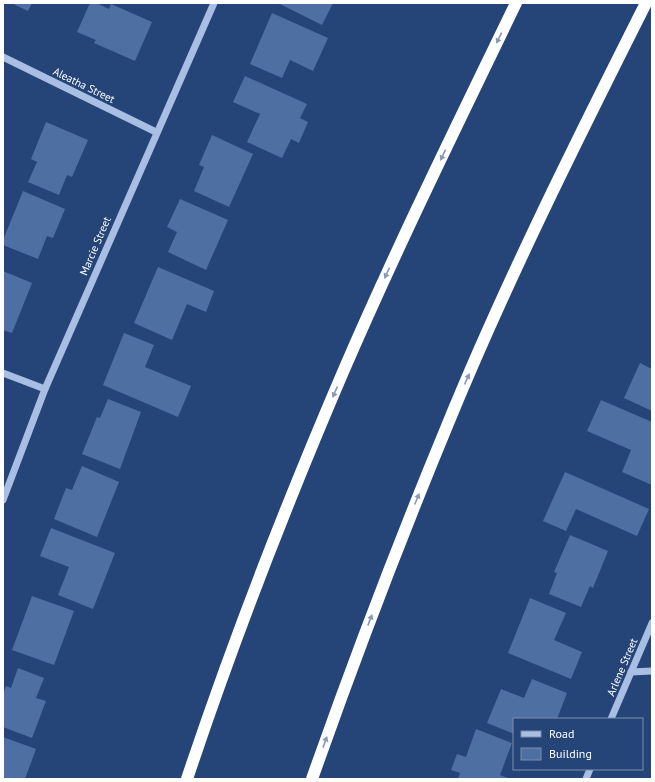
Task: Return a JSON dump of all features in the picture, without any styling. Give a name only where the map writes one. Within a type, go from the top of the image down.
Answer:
[{"type":"highway","points":[[187,779],[248,605],[343,372],[387,272],[516,3]]},
{"type":"highway","points":[[312,779],[389,570],[448,424],[507,290],[582,131],[646,3]]},
{"type":"street","name":"Marcie Street","points":[[3,500],[45,389],[156,132],[214,3]]},
{"type":"street","name":"Aleatha Street","points":[[3,58],[156,132]]},
{"type":"street","points":[[3,373],[45,389]]},
{"type":"street","name":"Arlene Street","points":[[611,718],[652,623]]},
{"type":"street","points":[[631,672],[652,672]]},
{"type":"building","points":[[11,3],[32,3],[28,11]]},
{"type":"building","points":[[90,3],[96,3],[109,9],[111,4],[152,22],[135,61],[94,43],[96,40],[77,32]]},
{"type":"building","points":[[333,3],[322,25],[280,4]]},
{"type":"building","points":[[272,13],[328,38],[313,71],[290,60],[282,78],[250,64]]},
{"type":"building","points":[[245,76],[307,104],[300,118],[308,122],[299,143],[291,139],[282,158],[247,142],[260,114],[233,102]]},
{"type":"building","points":[[46,122],[88,140],[72,177],[67,175],[59,195],[28,182],[37,162],[31,159]]},
{"type":"building","points":[[212,135],[253,154],[229,207],[194,191],[204,167],[199,165]]},
{"type":"building","points":[[23,191],[65,209],[53,238],[47,236],[38,259],[3,245],[3,240]]},
{"type":"building","points":[[180,199],[228,220],[206,270],[168,252],[177,232],[167,227]]},
{"type":"building","points":[[158,267],[214,291],[206,312],[187,304],[172,340],[134,323]]},
{"type":"building","points":[[3,271],[32,283],[12,333],[3,330]]},
{"type":"building","points":[[124,333],[154,345],[145,367],[191,386],[178,417],[103,385]]},
{"type":"building","points":[[640,363],[652,369],[652,411],[624,398]]},
{"type":"building","points":[[108,399],[141,412],[120,469],[82,454],[97,417],[100,418]]},
{"type":"building","points":[[601,400],[652,422],[652,485],[622,472],[631,450],[587,431]]},
{"type":"building","points":[[82,466],[119,482],[97,537],[54,519],[66,488],[72,490]]},
{"type":"building","points":[[565,472],[649,509],[637,536],[576,509],[566,531],[543,521]]},
{"type":"building","points":[[51,528],[115,553],[93,609],[58,595],[69,567],[40,556]]},
{"type":"building","points":[[570,535],[608,551],[593,588],[590,586],[581,607],[549,594],[557,573],[554,572]]},
{"type":"building","points":[[32,596],[74,611],[54,665],[12,650]]},
{"type":"building","points":[[530,598],[566,613],[554,640],[582,652],[571,679],[508,653]]},
{"type":"building","points":[[18,668],[44,678],[36,698],[46,701],[32,738],[3,727],[3,694],[6,686],[11,688]]},
{"type":"building","points":[[532,679],[567,693],[557,718],[513,718],[513,734],[487,723],[501,689],[524,698]]},
{"type":"building","points":[[476,729],[512,743],[500,775],[511,779],[458,779],[460,773],[451,770],[457,754],[466,757]]},
{"type":"building","points":[[3,737],[36,749],[25,779],[3,779]]}]
